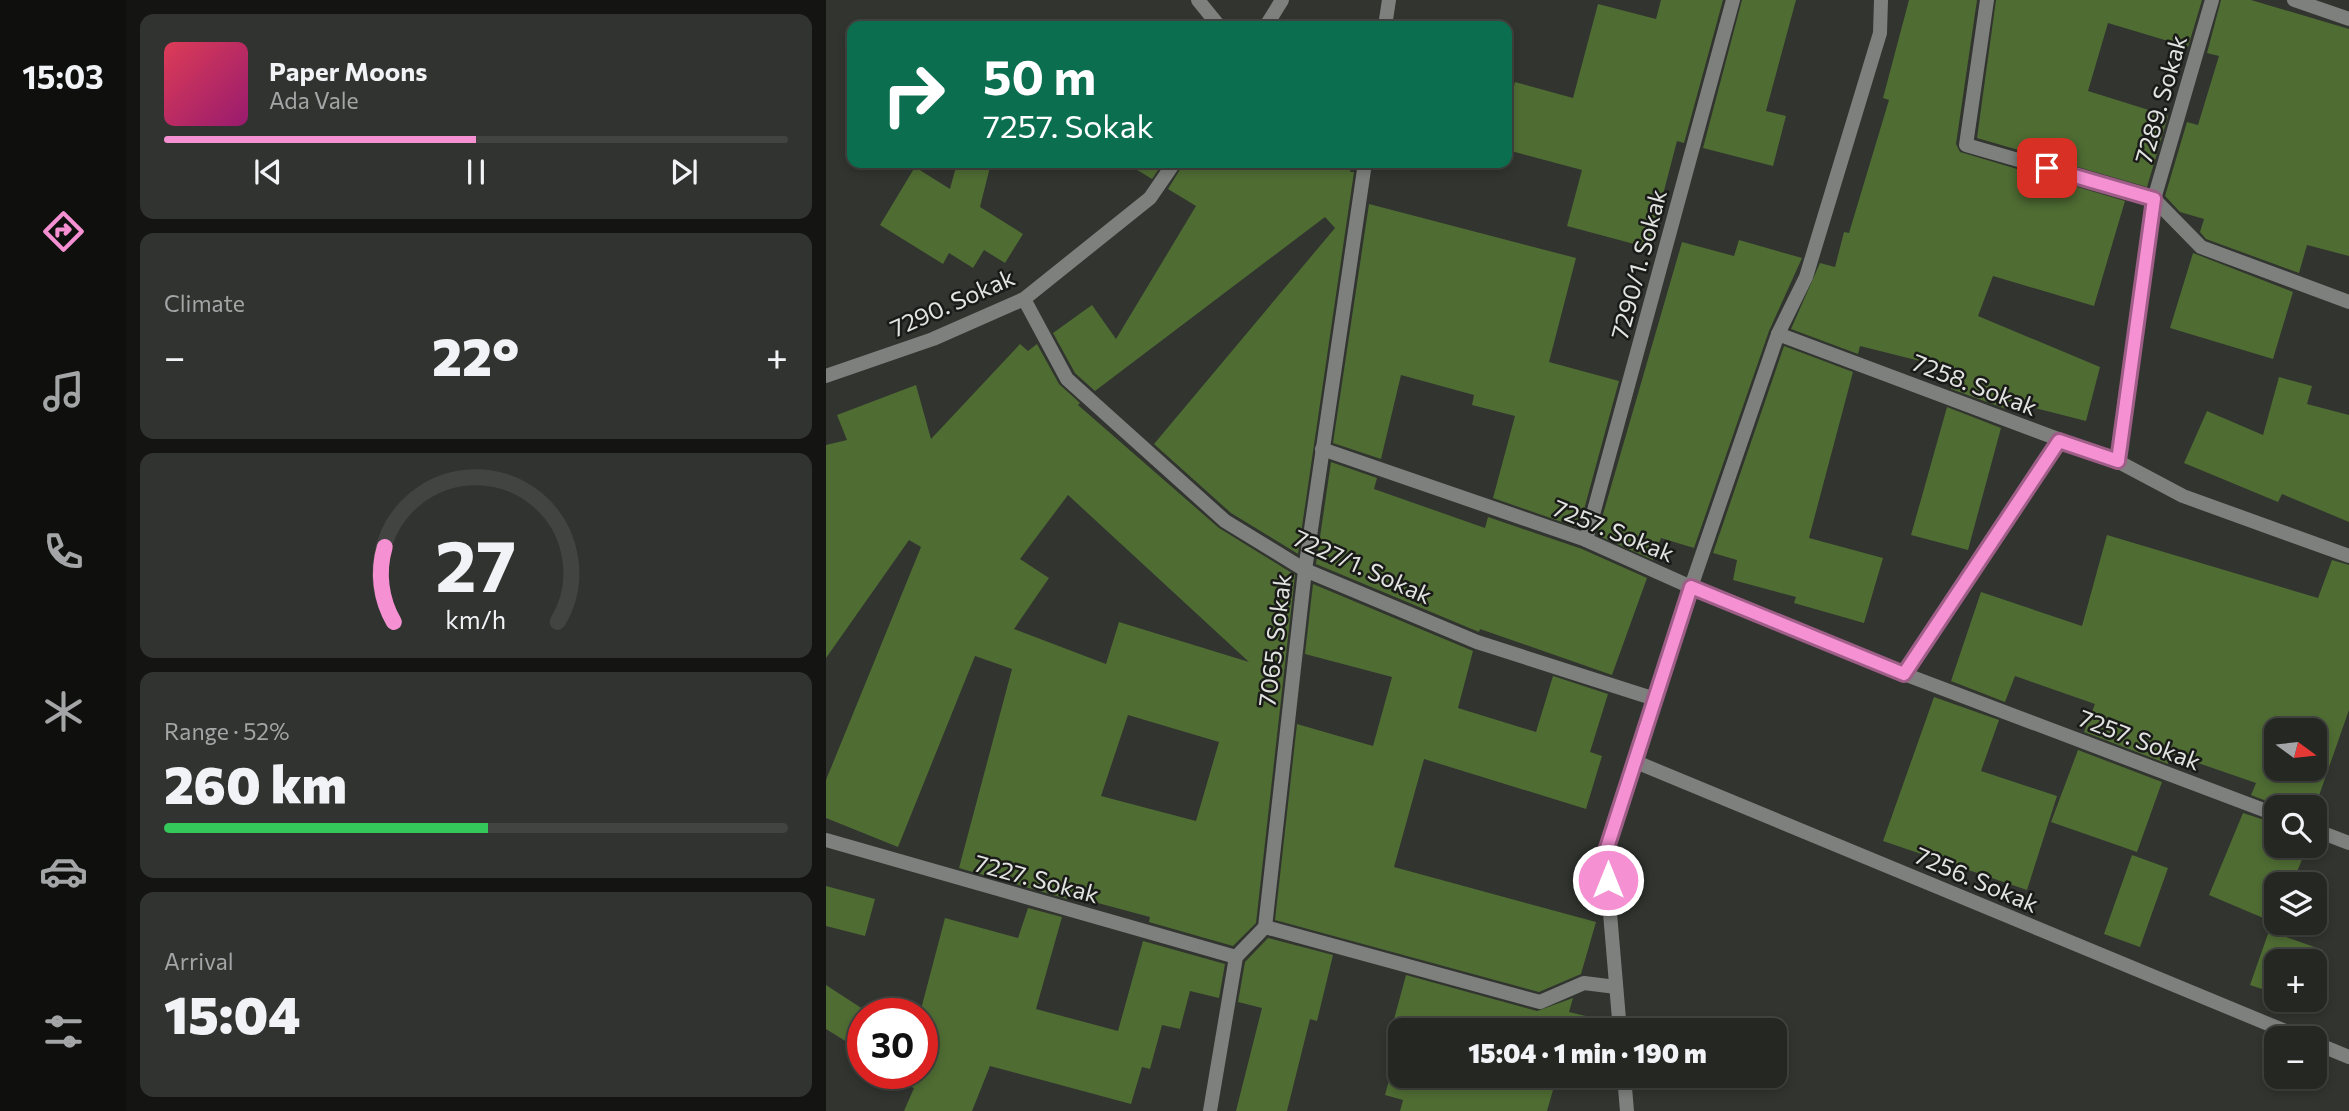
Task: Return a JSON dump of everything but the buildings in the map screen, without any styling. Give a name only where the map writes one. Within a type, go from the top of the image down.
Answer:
[{"type":"street","points":[[1198,0],[1215,21]]},
{"type":"street","points":[[1269,21],[1282,0]]},
{"type":"street","points":[[1386,21],[1389,0]]},
{"type":"street","name":"7290/1. Sokak","points":[[1586,540],[1733,0]]},
{"type":"street","points":[[1619,1018],[1605,854],[1691,587],[1778,334],[1806,277],[1880,33],[1881,0]]},
{"type":"street","points":[[1987,0],[1966,145],[2154,199],[2201,247],[2349,302]]},
{"type":"street","name":"7289. Sokak","points":[[2118,461],[2154,199],[2212,0]]},
{"type":"street","points":[[2294,0],[2349,19]]},
{"type":"street","name":"7290. Sokak","points":[[826,376],[933,339],[1024,299],[1150,198],[1171,168]]},
{"type":"street","name":"7065. Sokak","points":[[1265,927],[1305,570],[1364,168]]},
{"type":"street","name":"7227/1. Sokak","points":[[1024,299],[1067,379],[1225,521],[1305,570],[1477,642],[1656,699]]},
{"type":"street","name":"7258. Sokak","points":[[1778,334],[2118,461],[2183,496],[2349,556]]},
{"type":"street","points":[[1904,674],[2059,441]]},
{"type":"street","name":"7257. Sokak","points":[[1322,449],[1586,540],[1691,587],[1904,674],[2264,810]]},
{"type":"street","name":"7256. Sokak","points":[[1636,762],[2273,1026]]},
{"type":"street","points":[[2327,834],[2349,842]]},
{"type":"street","name":"7227. Sokak","points":[[826,840],[901,864],[1236,957]]},
{"type":"street","points":[[1210,1111],[1236,957],[1265,927],[1540,1002],[1584,983],[1616,987]]},
{"type":"street","points":[[2327,1048],[2349,1057]]},
{"type":"street","points":[[1625,1088],[1627,1111]]},
{"type":"route","points":[[1608,880],[1605,854],[1691,587],[1904,674],[2059,441],[2118,461],[2154,199],[2047,168]]}]
